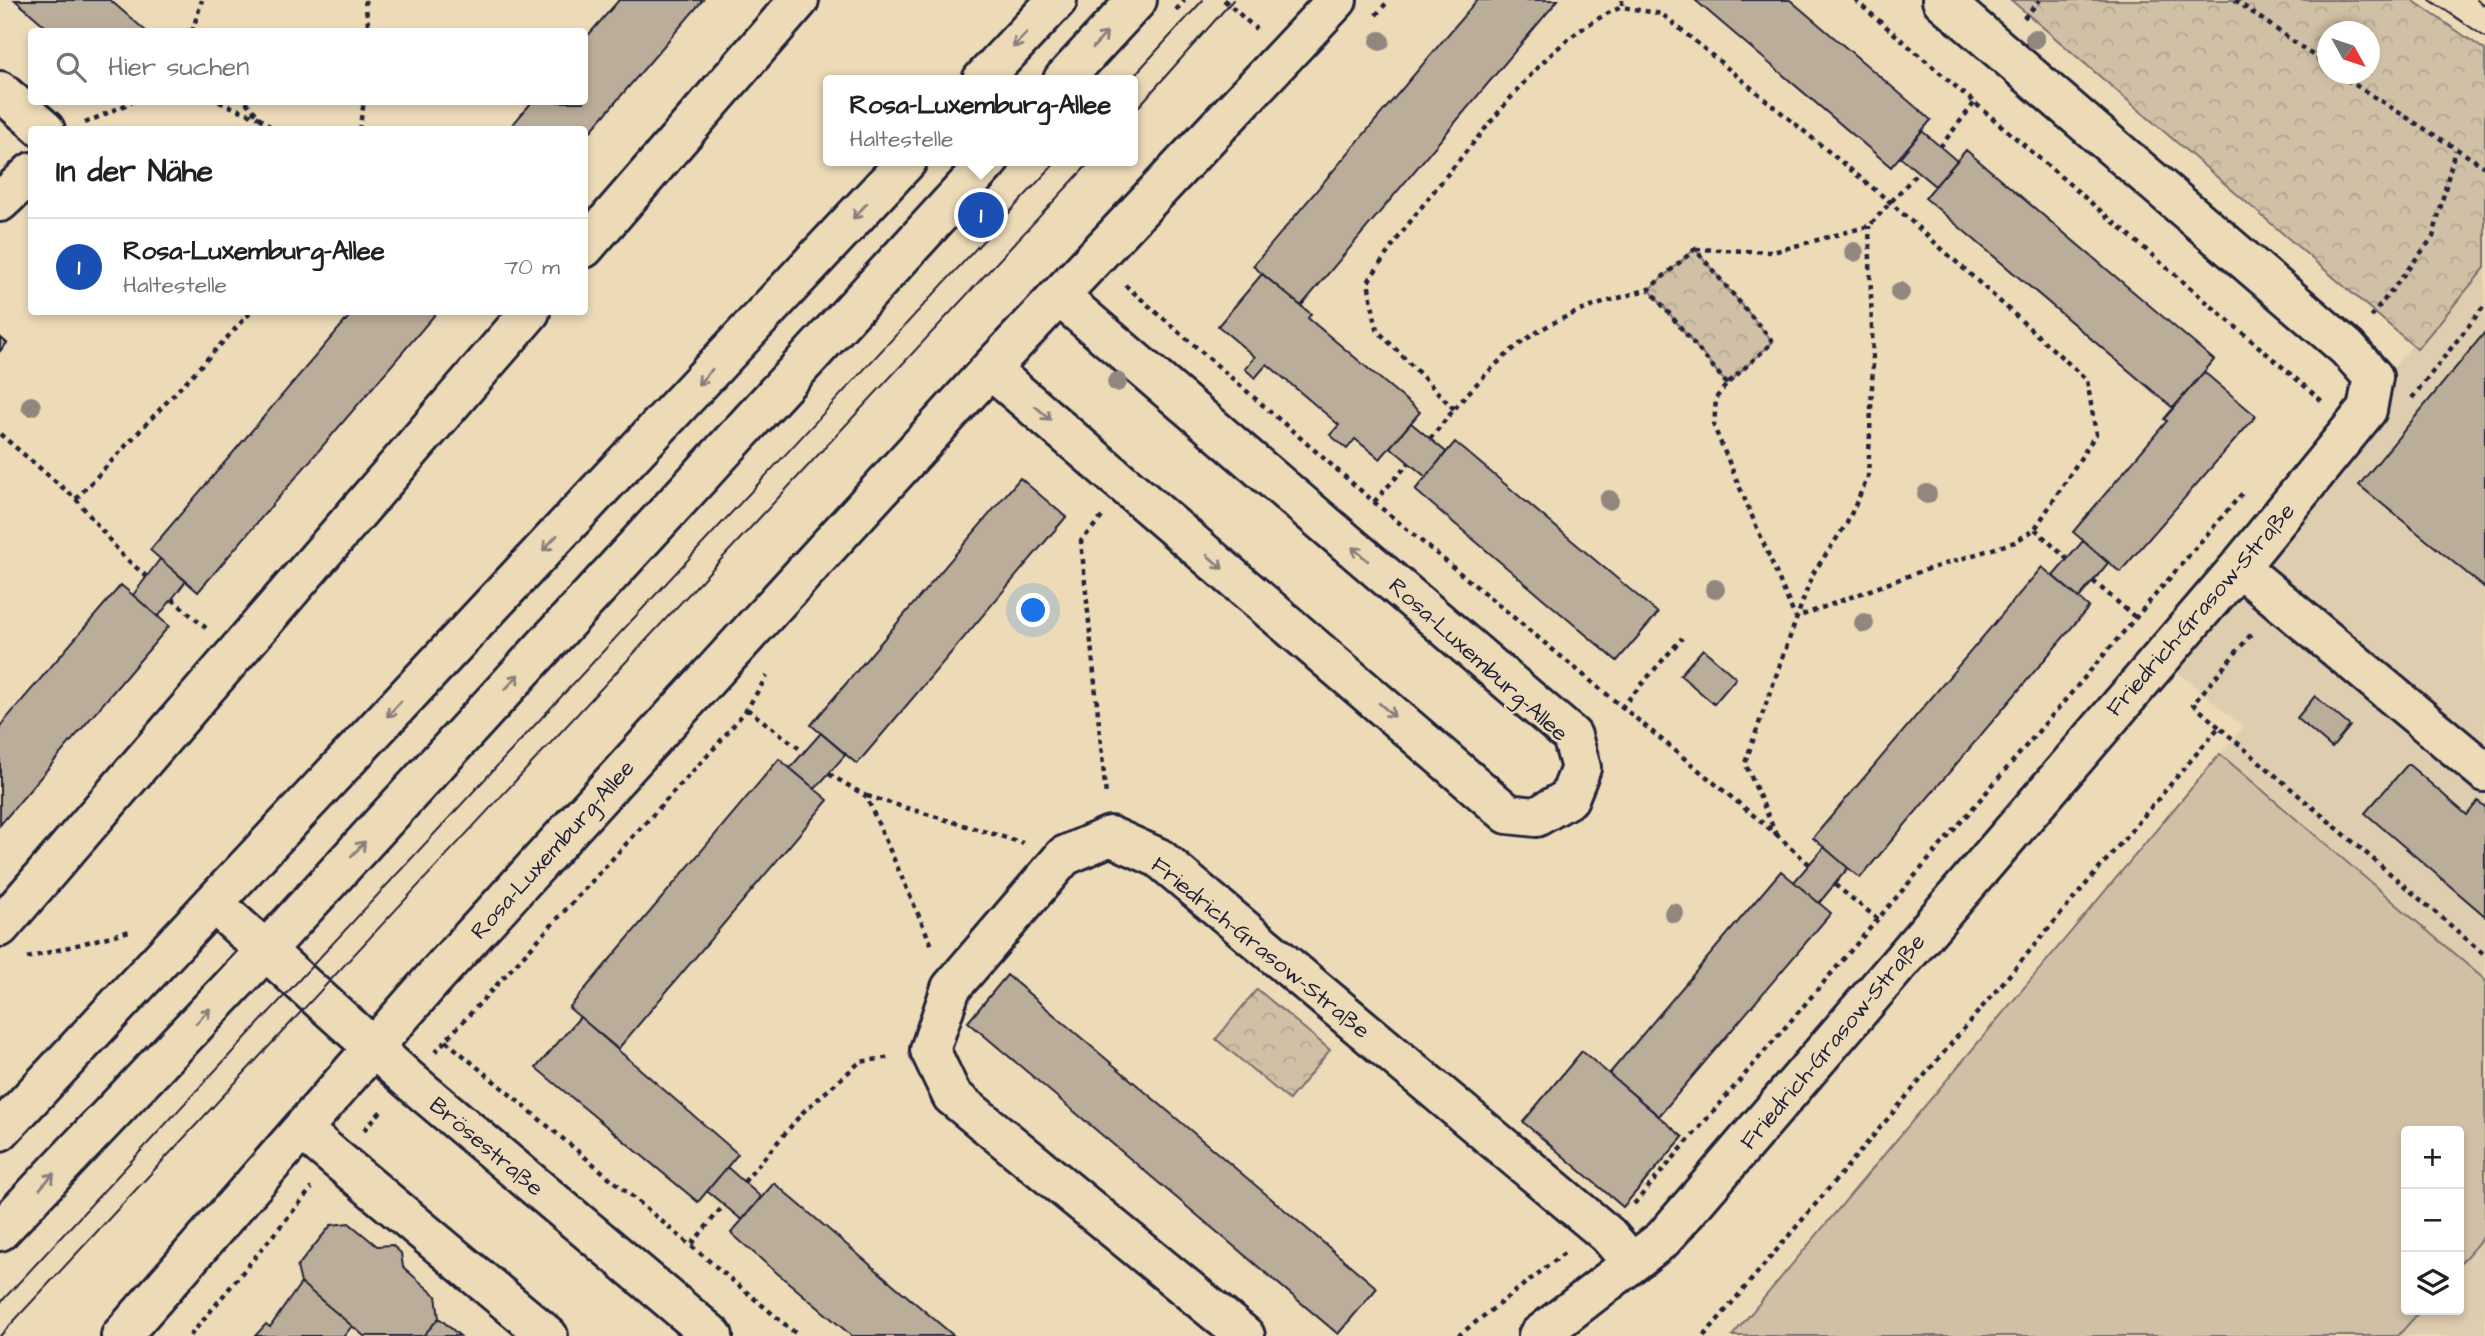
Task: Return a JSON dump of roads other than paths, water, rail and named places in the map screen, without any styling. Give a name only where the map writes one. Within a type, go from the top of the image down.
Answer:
[{"type":"street","points":[[588,243],[799,0]]},
{"type":"street","points":[[987,75],[1057,0]]},
{"type":"street","points":[[1068,75],[1137,0]]},
{"type":"street","name":"Rosa-Luxemburg-Allee","points":[[121,1336],[373,1048],[990,369],[1337,0]]},
{"type":"street","name":"Friedrich-Grasow-Straße","points":[[1538,1336],[1620,1249],[1663,1239],[2239,567],[2367,410],[2373,377],[2347,348],[1942,0]]},
{"type":"street","points":[[0,91],[40,126]]},
{"type":"street","points":[[6,1110],[213,903],[902,166]]},
{"type":"street","points":[[0,1231],[266,950],[984,166]]},
{"type":"street","points":[[0,202],[28,176]]},
{"type":"street","name":"Rosa-Luxemburg-Allee","points":[[990,369],[1508,814],[1536,817],[1569,798],[1581,768],[1572,736],[1059,296]]},
{"type":"street","points":[[0,927],[527,315]]},
{"type":"street","points":[[2239,567],[2485,772]]},
{"type":"street","name":"Friedrich-Grasow-Straße","points":[[1245,1336],[952,1097],[930,1050],[951,988],[1064,856],[1110,836],[1159,858],[1620,1249]]},
{"type":"street","points":[[213,903],[266,950]]},
{"type":"street","name":"Brösestraße","points":[[266,950],[409,1080],[713,1336]]},
{"type":"street","points":[[302,1130],[548,1336]]},
{"type":"tram line","points":[[1135,75],[1203,0]]},
{"type":"tram line","points":[[1138,107],[1233,0]]},
{"type":"tram line","points":[[2430,0],[2485,37]]},
{"type":"tram line","points":[[2477,0],[2485,6]]},
{"type":"tram line","points":[[0,1303],[1052,166]]},
{"type":"tram line","points":[[0,1336],[1086,166]]},
{"type":"place","name":"Rosa-Luxemburg-Allee","points":[[981,215]]}]
